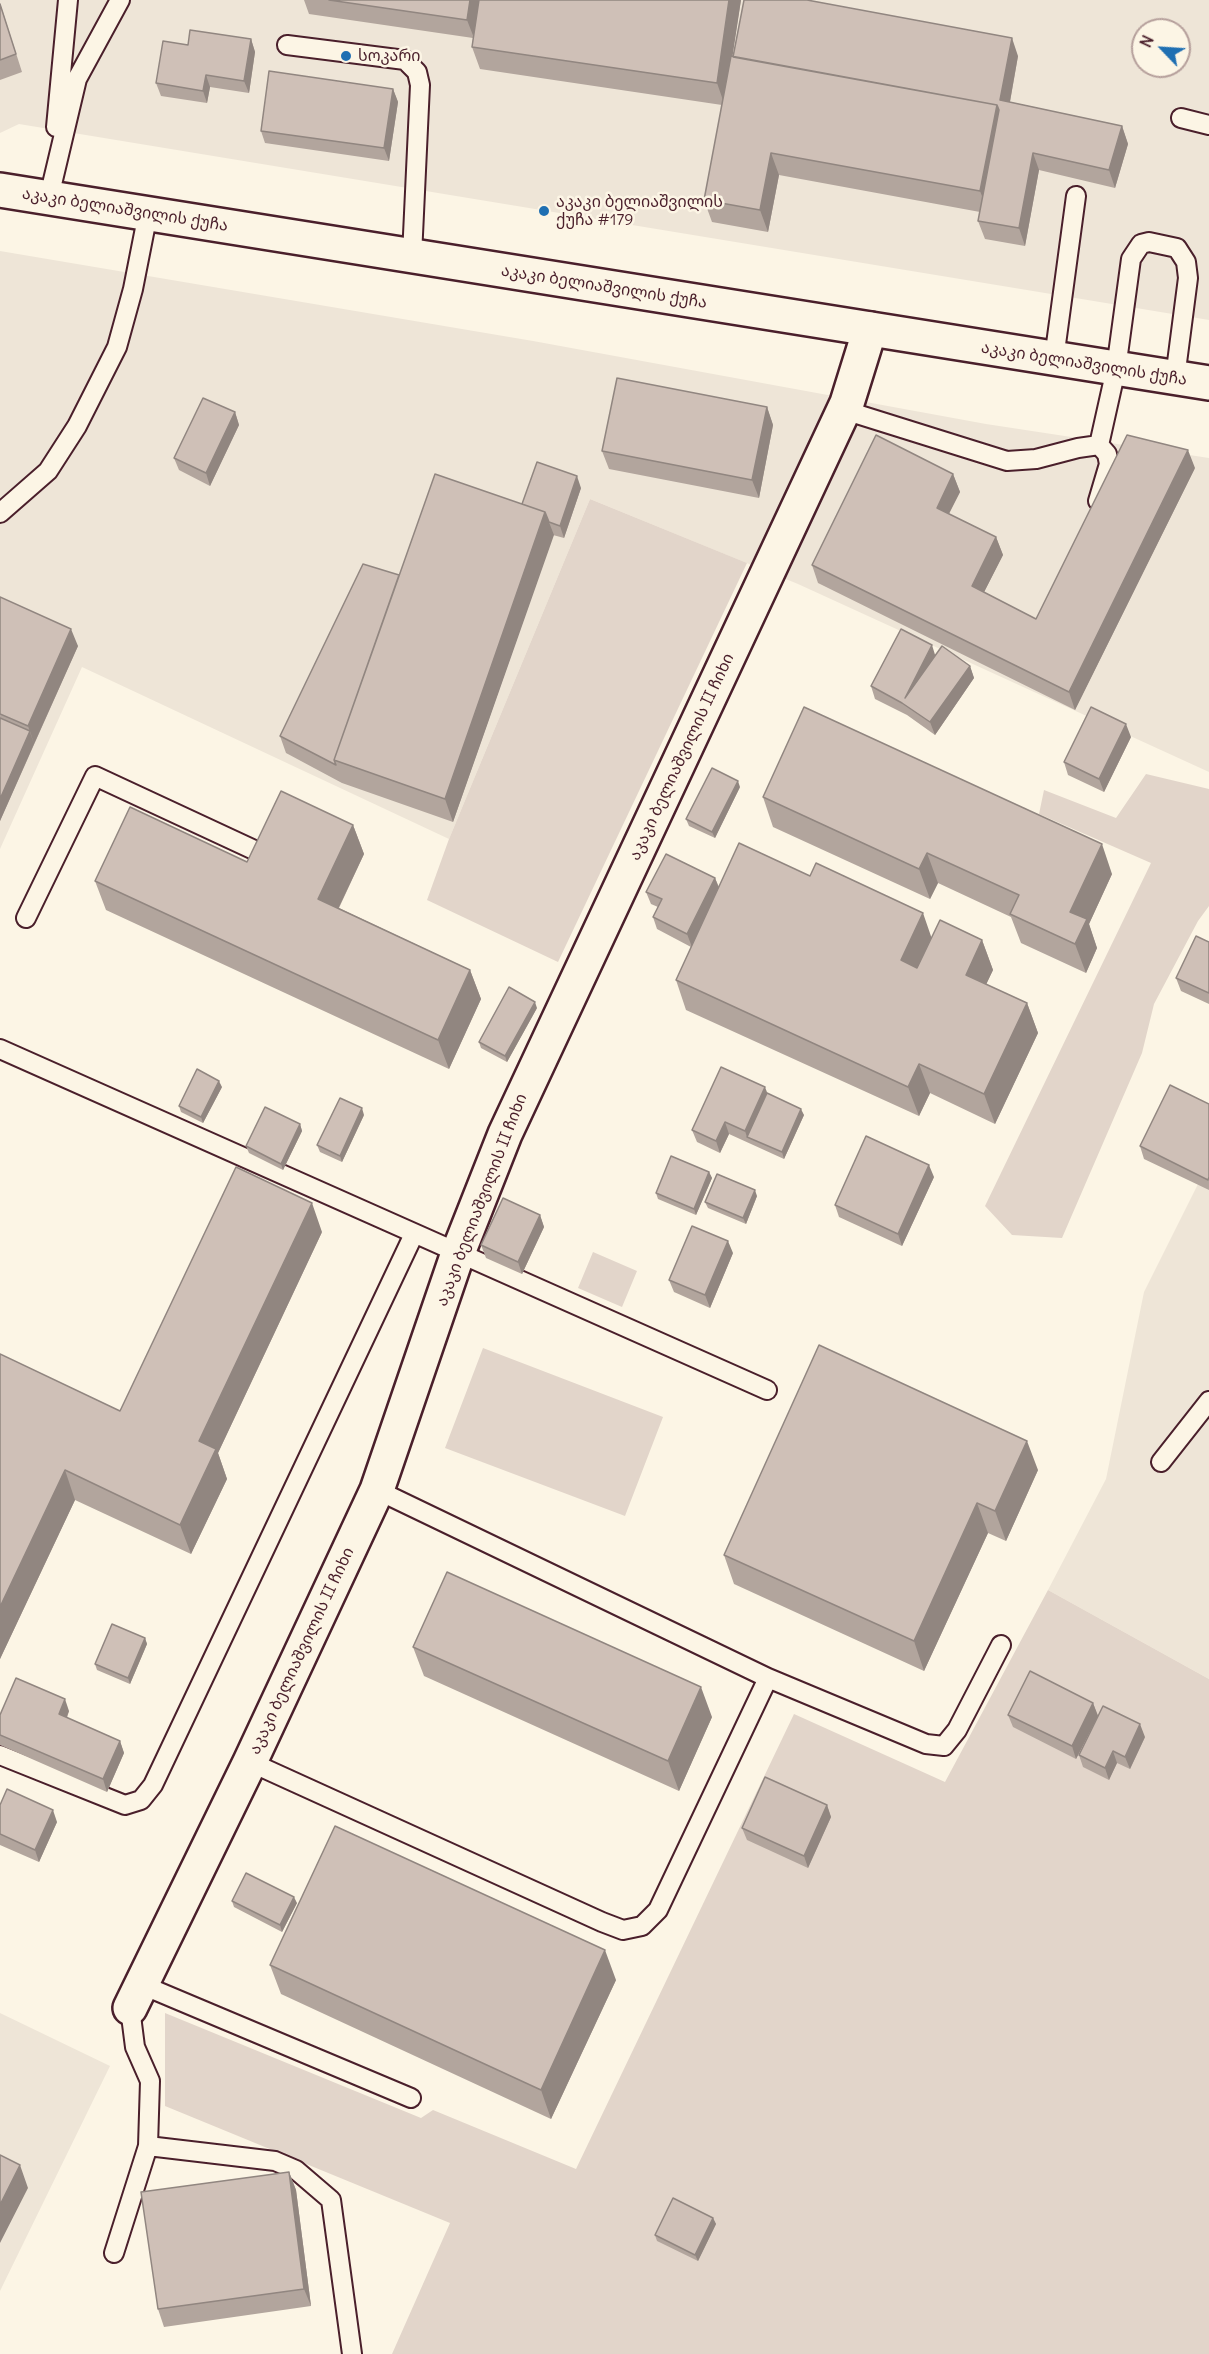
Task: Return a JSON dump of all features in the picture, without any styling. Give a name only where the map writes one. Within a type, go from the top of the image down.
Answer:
[{"type":"street","name":"აკაკი ბელიაშვილის ქუჩა","points":[[0,190],[1209,383]]},
{"type":"street","name":"აკაკი ბელიაშვილის II ჩიხი","points":[[135,1996],[250,1762],[377,1490],[458,1253],[505,1134],[844,410],[870,329]]},
{"type":"lane","points":[[50,197],[68,0]]},
{"type":"lane","points":[[50,197],[77,79],[120,0]]},
{"type":"lane","points":[[287,45],[405,60],[417,72],[420,85],[412,256]]},
{"type":"lane","points":[[1181,118],[1209,126]]},
{"type":"lane","points":[[1054,359],[1076,196]]},
{"type":"lane","points":[[0,513],[48,471],[77,426],[117,347],[133,289],[148,213]]},
{"type":"lane","points":[[1099,445],[1116,369],[1131,259],[1141,244],[1149,242],[1177,248],[1186,262],[1188,278],[1175,378]]},
{"type":"lane","points":[[844,410],[1007,461],[1036,459],[1078,447],[1099,445]]},
{"type":"lane","points":[[1094,516],[1109,464],[1107,454],[1099,445]]},
{"type":"lane","points":[[26,918],[95,776],[252,849]]},
{"type":"lane","points":[[0,1049],[767,1390]]},
{"type":"lane","points":[[0,1755],[125,1805],[141,1800],[153,1785],[414,1233]]},
{"type":"lane","points":[[1161,1462],[1209,1401]]},
{"type":"lane","points":[[377,1490],[768,1678],[926,1744],[944,1746],[957,1730],[1001,1645]]},
{"type":"lane","points":[[250,1762],[623,1930],[642,1926],[658,1910],[768,1678]]},
{"type":"lane","points":[[114,2253],[148,2146],[150,2081],[135,2047],[135,1996],[411,2098]]},
{"type":"lane","points":[[148,2146],[275,2161],[297,2170],[331,2200],[352,2354]]},
{"type":"shaded area","points":[[0,0],[1209,0],[1209,320],[19,124],[0,133]]},
{"type":"shaded area","points":[[0,251],[533,341],[986,424],[1209,458],[1209,772],[798,584],[590,499],[449,839],[82,667],[0,849]]},
{"type":"shaded area","points":[[590,499],[747,563],[558,962],[427,900],[449,839]]},
{"type":"shaded area","points":[[1146,774],[1209,789],[1209,906],[1198,921],[1154,1004],[1142,1053],[1062,1238],[1012,1235],[985,1206],[1151,863],[1039,814],[1044,790],[1116,818]]},
{"type":"shaded area","points":[[1209,1162],[1209,1679],[1048,1590],[1106,1479],[1144,1292]]},
{"type":"shaded area","points":[[593,1252],[637,1271],[622,1307],[578,1288]]},
{"type":"shaded area","points":[[483,1348],[663,1417],[625,1516],[445,1448]]},
{"type":"shaded area","points":[[1048,1590],[1209,1679],[1209,2354],[392,2354],[450,2223],[165,2106],[165,2013],[421,2118],[433,2110],[576,2169],[794,1714],[945,1782]]},
{"type":"shaded area","points":[[0,2013],[110,2066],[0,2291]]},
{"type":"building","points":[[329,0],[470,0],[467,20]]},
{"type":"building","points":[[479,0],[729,0],[717,83],[472,47]]},
{"type":"building","points":[[744,0],[807,0],[1012,38],[1000,100],[1122,126],[1109,170],[1033,153],[1019,228],[978,221],[999,110],[997,105],[733,57]]},
{"type":"building","points":[[0,4],[16,54],[0,60]]},
{"type":"building","points":[[190,30],[251,39],[244,81],[206,75],[203,91],[156,83],[163,41],[188,45]]},
{"type":"building","points":[[731,56],[997,105],[980,191],[771,153],[760,210],[704,200]]},
{"type":"building","points":[[269,71],[393,89],[384,148],[261,131]]},
{"type":"building","points":[[617,378],[767,407],[752,480],[602,451]]},
{"type":"building","points":[[203,398],[235,412],[206,473],[174,458]]},
{"type":"building","points":[[876,435],[953,474],[937,508],[996,537],[972,586],[1036,619],[1127,435],[1188,450],[1069,692],[812,565]]},
{"type":"building","points":[[537,462],[577,476],[560,526],[549,522],[545,512],[522,504]]},
{"type":"building","points":[[435,474],[545,512],[445,799],[334,760]]},
{"type":"building","points":[[363,564],[399,575],[334,760],[336,765],[280,736]]},
{"type":"building","points":[[0,597],[71,629],[28,726],[0,714]]},
{"type":"building","points":[[901,629],[932,645],[905,698],[942,646],[970,666],[930,722],[871,686]]},
{"type":"building","points":[[804,707],[1102,844],[1070,912],[1087,919],[1075,944],[1010,914],[1019,895],[927,853],[919,869],[763,797]]},
{"type":"building","points":[[1091,707],[1126,724],[1099,779],[1064,762]]},
{"type":"building","points":[[0,718],[30,731],[0,799]]},
{"type":"building","points":[[712,768],[738,781],[712,832],[686,819]]},
{"type":"building","points":[[281,791],[353,825],[318,899],[470,970],[438,1040],[95,881],[130,807],[247,862]]},
{"type":"building","points":[[739,843],[810,876],[816,863],[923,913],[901,960],[917,968],[940,920],[982,940],[966,975],[1027,1003],[984,1094],[919,1064],[908,1087],[676,980]]},
{"type":"building","points":[[666,854],[715,878],[687,934],[653,917],[662,899],[646,892]]},
{"type":"building","points":[[1196,936],[1209,942],[1209,993],[1176,978]]},
{"type":"building","points":[[509,987],[535,1002],[505,1056],[479,1042]]},
{"type":"building","points":[[721,1067],[765,1087],[745,1131],[725,1122],[716,1141],[692,1130]]},
{"type":"building","points":[[197,1069],[219,1081],[201,1117],[179,1106]]},
{"type":"building","points":[[1170,1085],[1209,1104],[1208,1180],[1140,1146]]},
{"type":"building","points":[[767,1093],[801,1109],[782,1152],[747,1137]]},
{"type":"building","points":[[340,1098],[362,1108],[340,1156],[317,1145]]},
{"type":"building","points":[[265,1107],[300,1124],[281,1164],[246,1146]]},
{"type":"building","points":[[866,1136],[929,1165],[898,1234],[835,1205]]},
{"type":"building","points":[[671,1156],[709,1172],[694,1209],[656,1193]]},
{"type":"building","points":[[236,1167],[312,1203],[199,1441],[216,1449],[180,1525],[65,1470],[0,1607],[0,1354],[120,1411]]},
{"type":"building","points":[[717,1174],[755,1190],[743,1218],[705,1202]]},
{"type":"building","points":[[503,1198],[540,1215],[518,1262],[481,1245]]},
{"type":"building","points":[[692,1226],[728,1241],[705,1295],[669,1280]]},
{"type":"building","points":[[819,1345],[1027,1441],[995,1511],[977,1503],[914,1641],[724,1555]]},
{"type":"building","points":[[447,1572],[701,1687],[668,1761],[413,1647]]},
{"type":"building","points":[[112,1624],[145,1638],[128,1678],[95,1664]]},
{"type":"building","points":[[1030,1671],[1093,1703],[1072,1746],[1008,1715]]},
{"type":"building","points":[[16,1678],[65,1699],[59,1714],[120,1741],[103,1779],[0,1735],[0,1715]]},
{"type":"building","points":[[1103,1706],[1140,1724],[1125,1757],[1113,1751],[1105,1768],[1079,1755]]},
{"type":"building","points":[[765,1777],[827,1805],[804,1856],[742,1828]]},
{"type":"building","points":[[7,1789],[53,1810],[35,1850],[0,1834],[0,1805]]},
{"type":"building","points":[[335,1826],[605,1950],[541,2090],[270,1965]]},
{"type":"building","points":[[246,1873],[294,1897],[280,1925],[232,1901]]},
{"type":"building","points":[[0,2155],[20,2165],[0,2205]]},
{"type":"building","points":[[289,2172],[304,2289],[158,2309],[141,2192]]},
{"type":"building","points":[[673,2198],[713,2218],[695,2255],[655,2235]]},
{"type":"place","name":"სოკარი","points":[[346,56]]},
{"type":"place","name":"აკაკი ბელიაშვილის ქუჩა #179","points":[[544,211]]}]
